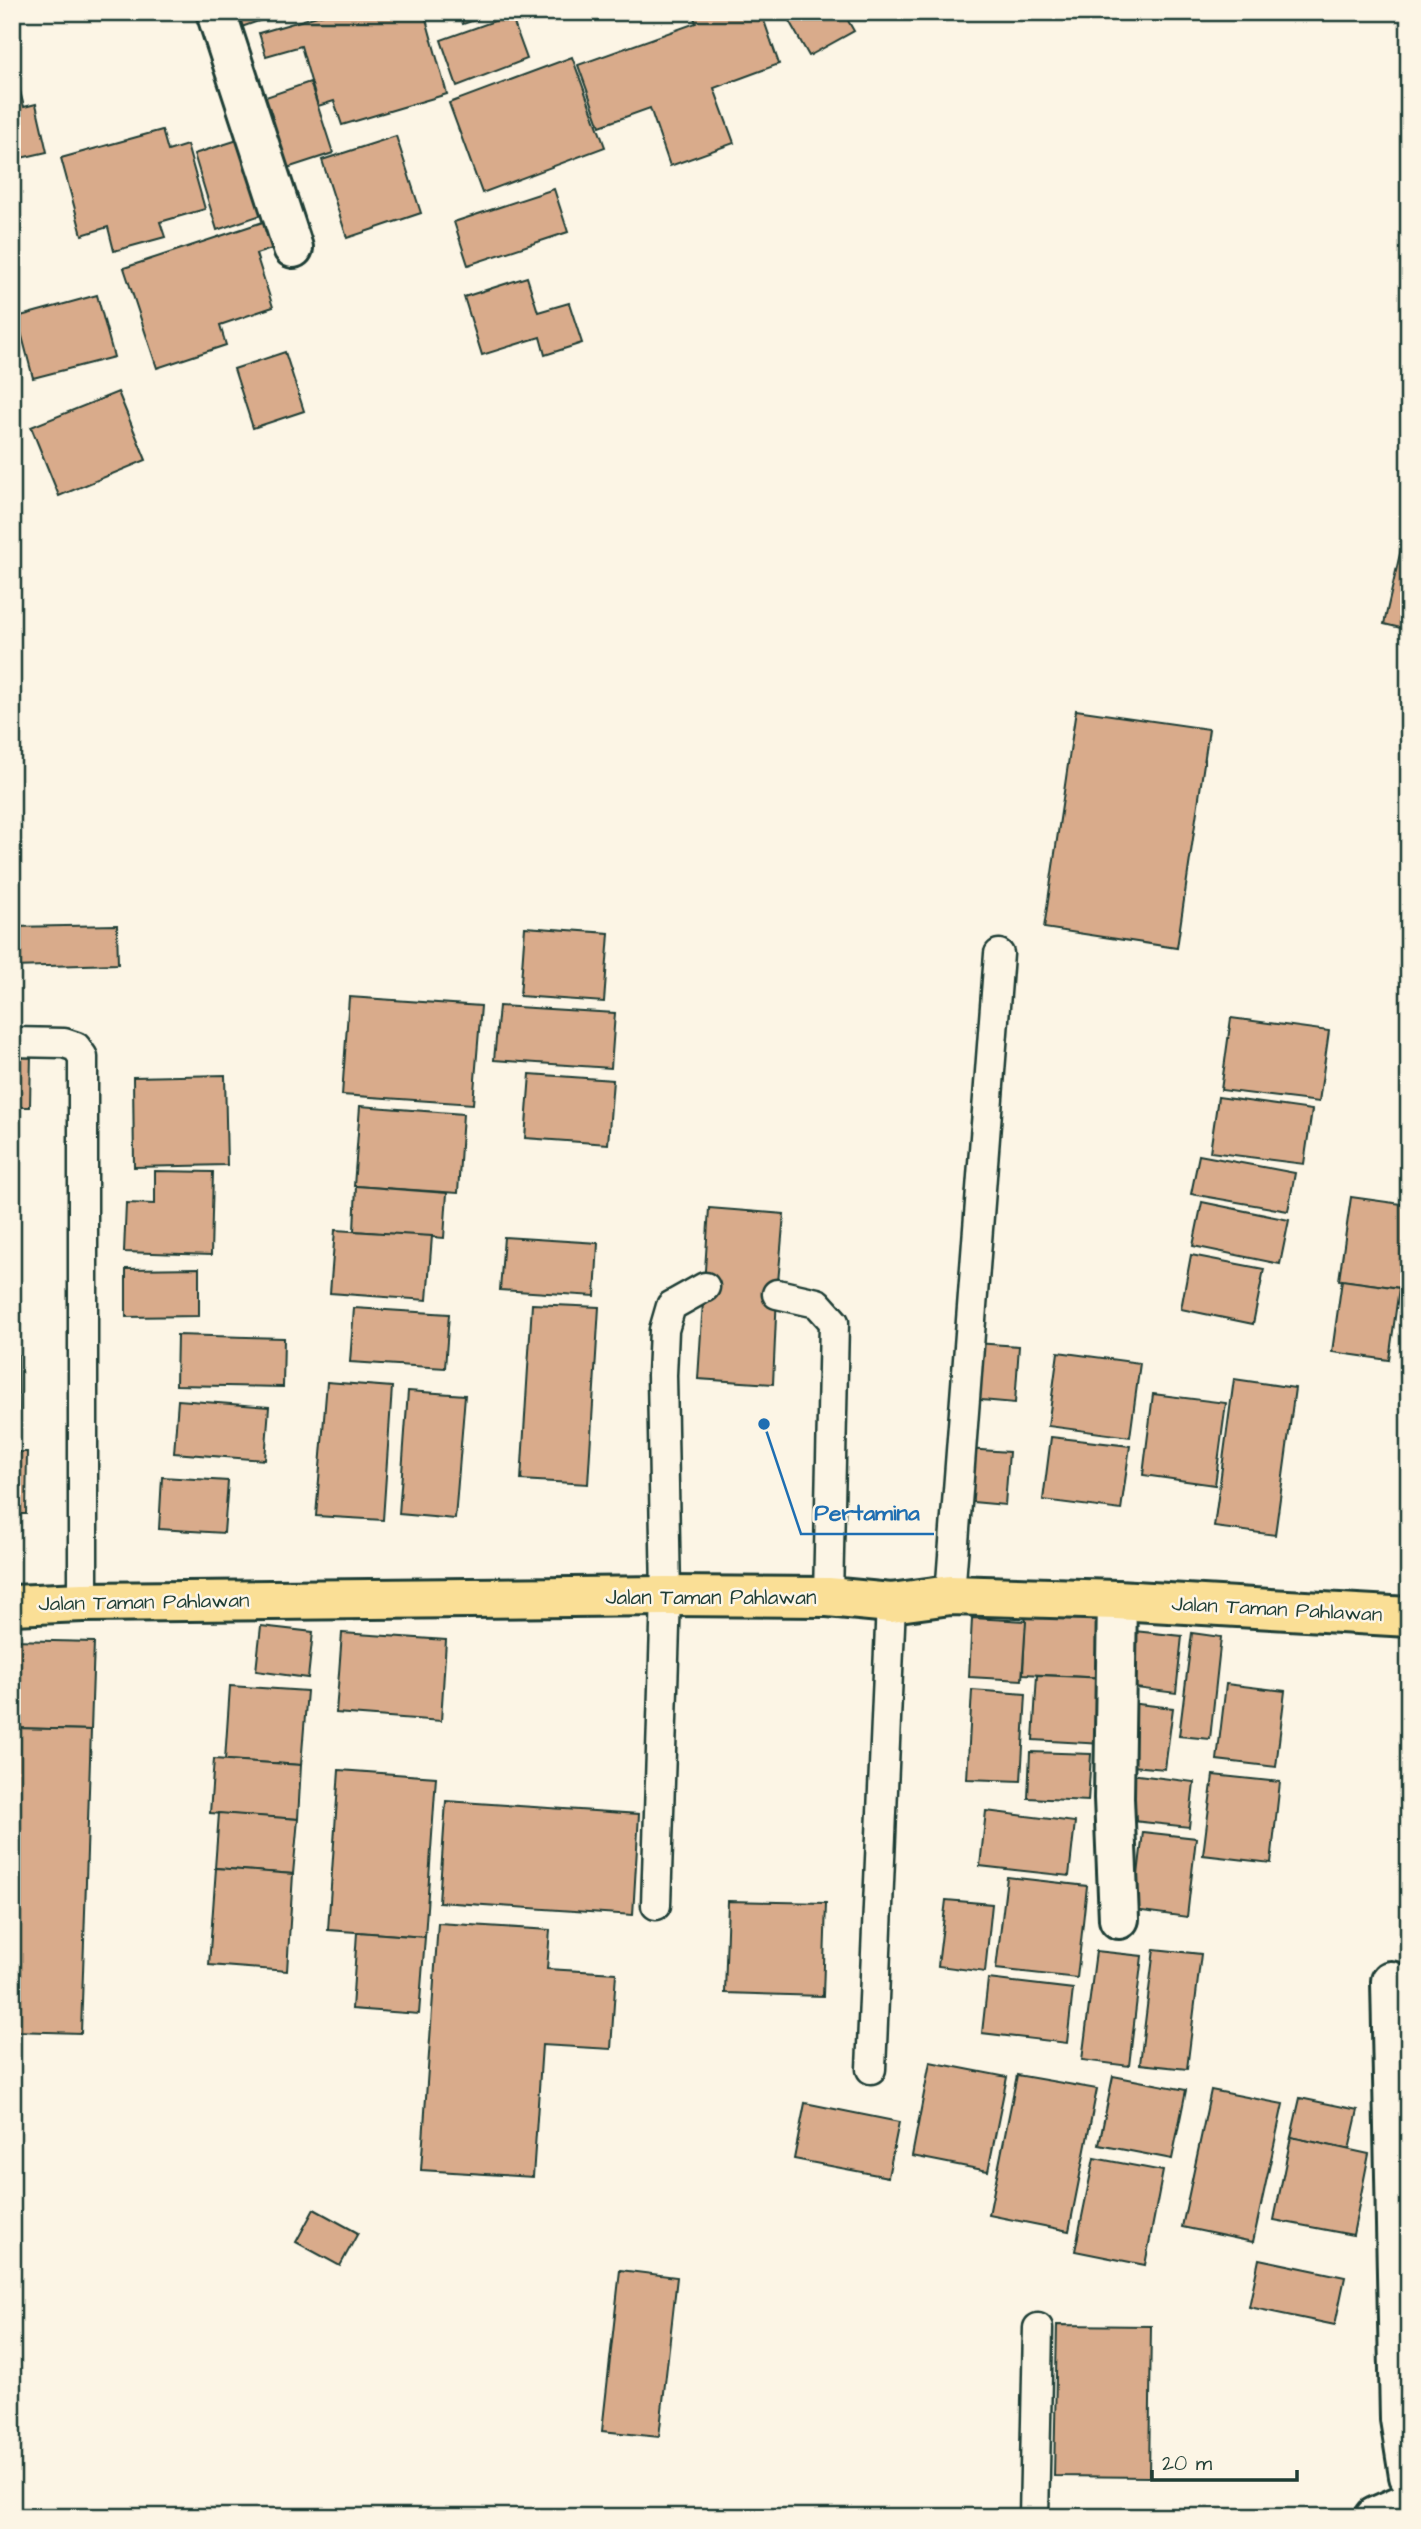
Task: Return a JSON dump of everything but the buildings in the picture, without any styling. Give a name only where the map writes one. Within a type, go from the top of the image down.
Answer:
[{"type":"main road","name":"Jalan Taman Pahlawan","points":[[12,1605],[666,1596],[828,1597],[891,1603],[950,1595],[1117,1600],[1409,1617]]},
{"type":"street","points":[[216,12],[293,248]]},
{"type":"street","points":[[1117,1600],[1114,1798],[1119,1919]]},
{"type":"street","points":[[1391,1981],[1400,2419],[1409,2476]]},
{"type":"street","points":[[1375,2517],[1409,2502]]},
{"type":"lane","points":[[950,1595],[999,954]]},
{"type":"lane","points":[[12,1042],[64,1043],[76,1047],[83,1057],[83,1602]]},
{"type":"lane","points":[[656,1905],[666,1596],[662,1375],[664,1331],[671,1306],[705,1287]]},
{"type":"lane","points":[[777,1294],[817,1303],[834,1322],[828,1597]]},
{"type":"lane","points":[[871,2069],[891,1603]]},
{"type":"lane","points":[[1034,2517],[1038,2328]]},
{"type":"place","name":"Pertamina","points":[[764,1424]]}]
